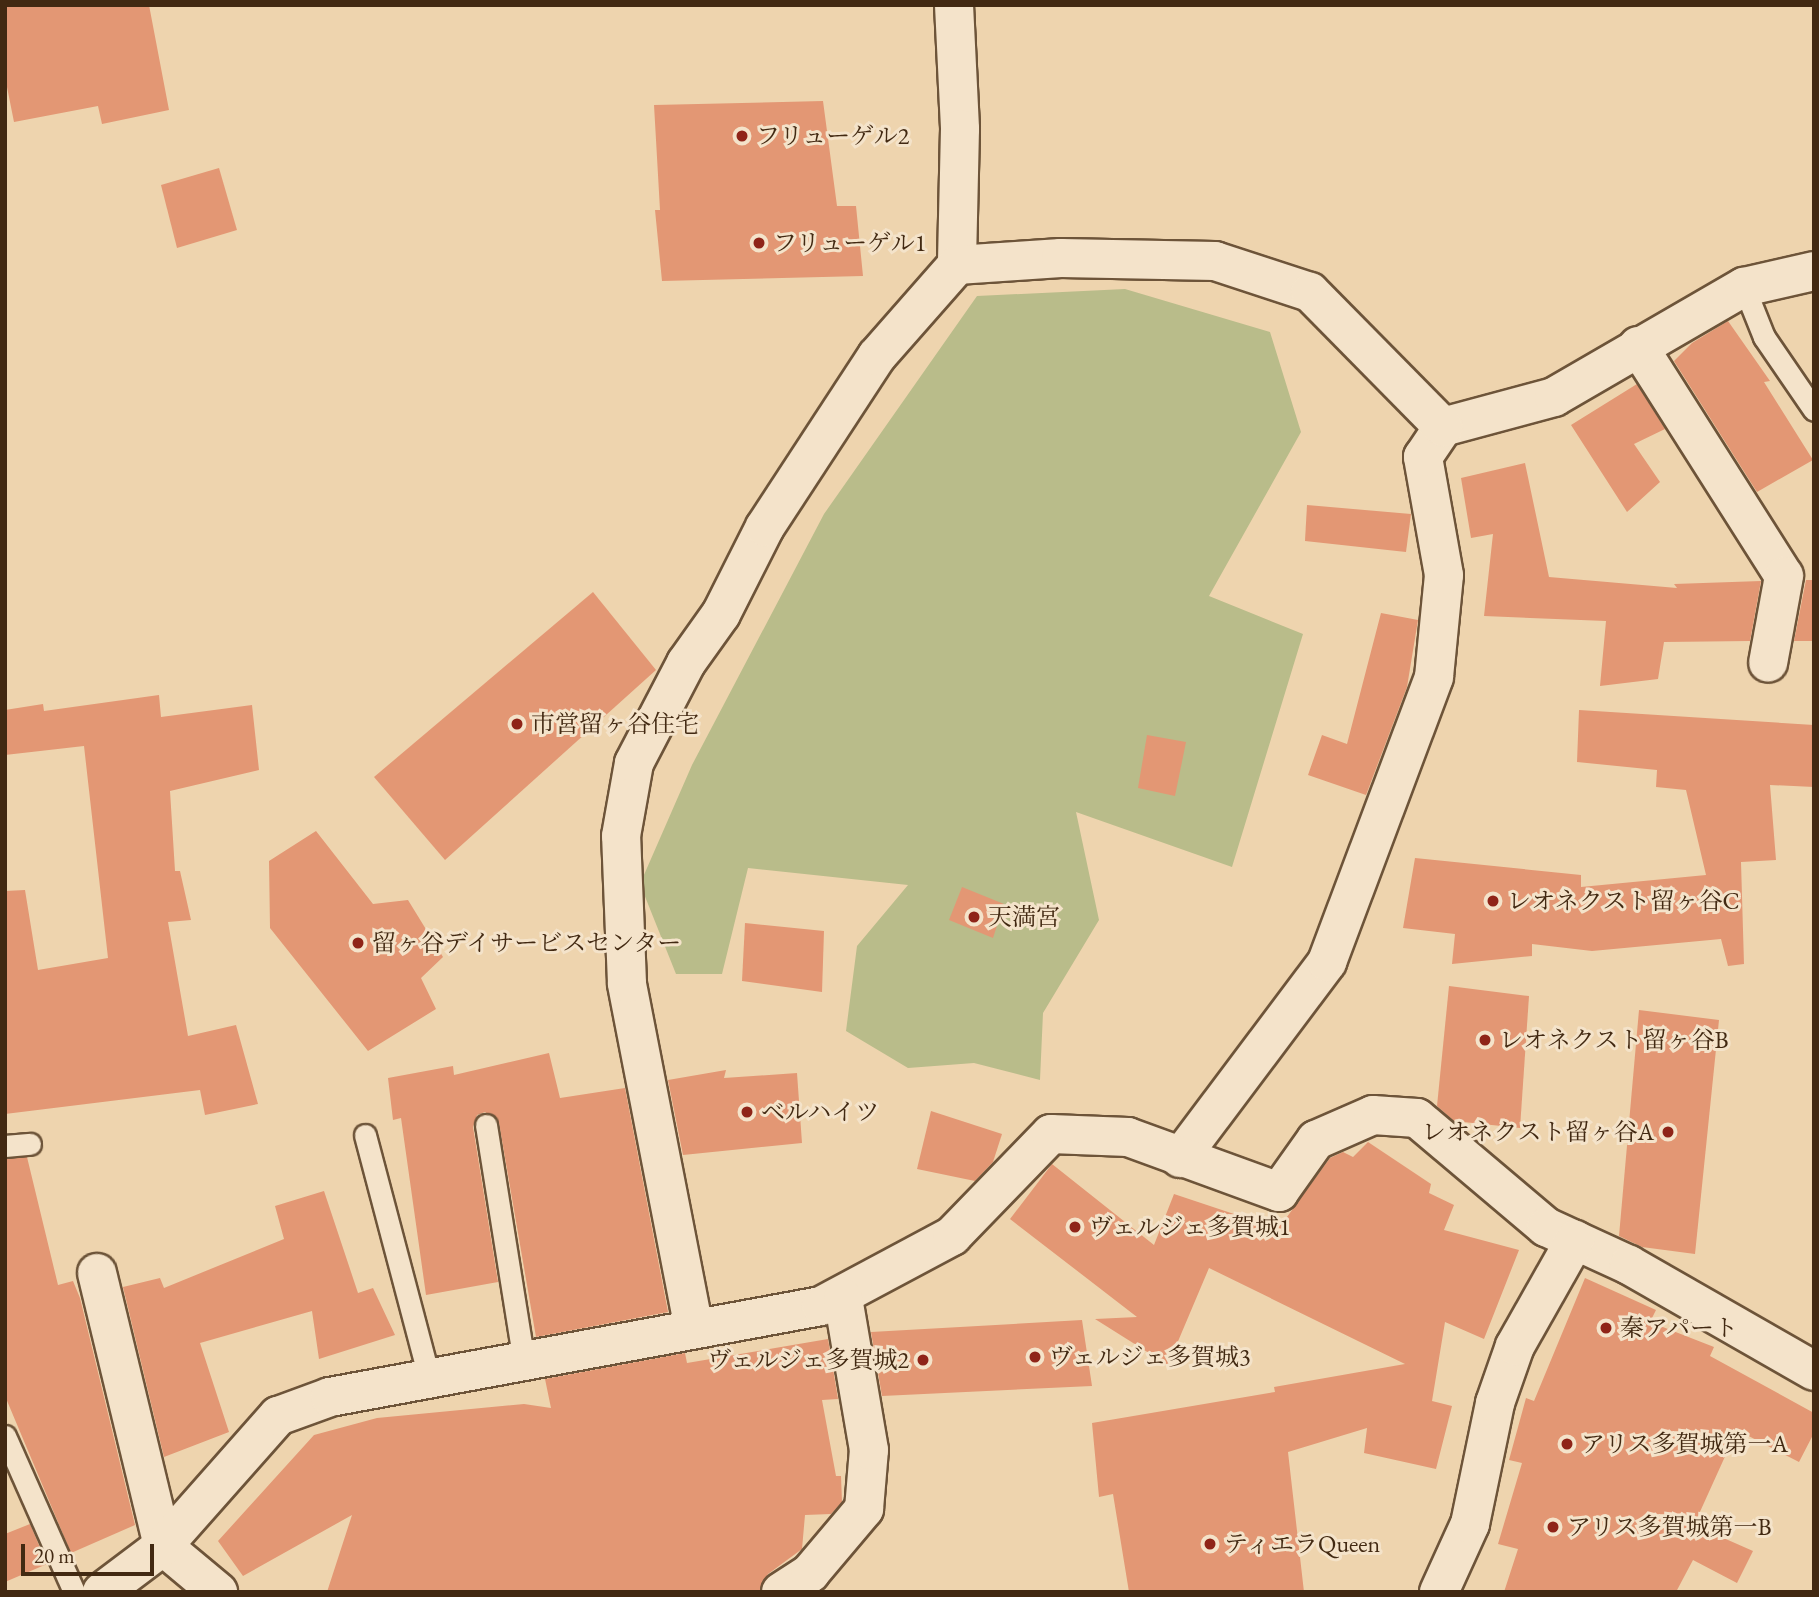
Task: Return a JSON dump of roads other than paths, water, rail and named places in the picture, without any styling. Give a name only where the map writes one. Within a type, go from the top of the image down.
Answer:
[{"type":"street","points":[[694,1329],[627,983],[621,836],[634,763],[686,663],[721,614],[788,493],[877,356],[957,265],[960,129],[954,5]]},
{"type":"street","points":[[957,265],[1061,258],[1215,261],[1310,292],[1443,427]]},
{"type":"street","points":[[1180,1158],[1327,962],[1434,677],[1444,575],[1423,457],[1443,427],[1554,397],[1744,287],[1814,271]]},
{"type":"street","points":[[1638,346],[1784,576],[1768,663]]},
{"type":"street","points":[[102,1592],[163,1546],[278,1416],[330,1397],[821,1306],[843,1298],[952,1236],[1051,1134],[1128,1136],[1180,1158],[1279,1192],[1316,1140],[1373,1115],[1417,1118],[1546,1227],[1749,1331],[1814,1371]]},
{"type":"street","points":[[1439,1592],[1470,1524],[1495,1403],[1516,1346],[1575,1240]]},
{"type":"street","points":[[97,1273],[163,1546],[218,1592]]},
{"type":"street","points":[[801,1585],[863,1509],[869,1450],[843,1298]]},
{"type":"lane","points":[[1744,287],[1763,337],[1814,410]]},
{"type":"lane","points":[[486,1125],[524,1361]]},
{"type":"lane","points":[[365,1135],[429,1378]]},
{"type":"lane","points":[[5,1146],[30,1144]]},
{"type":"lane","points":[[5,1436],[74,1592]]},
{"type":"place","name":"フリューゲル2","points":[[742,136]]},
{"type":"place","name":"フリューゲル1","points":[[759,243]]},
{"type":"place","name":"市営留ヶ谷住宅","points":[[517,724]]},
{"type":"place","name":"レオネクスト留ヶ谷C","points":[[1493,901]]},
{"type":"place","name":"天満宮","points":[[974,917]]},
{"type":"place","name":"留ヶ谷デイサービスセンター","points":[[358,943]]},
{"type":"place","name":"レオネクスト留ヶ谷B","points":[[1485,1040]]},
{"type":"place","name":"ベルハイツ","points":[[747,1112]]},
{"type":"place","name":"レオネクスト留ヶ谷A","points":[[1668,1132]]},
{"type":"place","name":"ヴェルジェ多賀城1","points":[[1075,1227]]},
{"type":"place","name":"秦アパート","points":[[1606,1328]]},
{"type":"place","name":"ヴェルジェ多賀城3","points":[[1035,1357]]},
{"type":"place","name":"ヴェルジェ多賀城2","points":[[923,1360]]},
{"type":"place","name":"アリス多賀城第一A","points":[[1567,1444]]},
{"type":"place","name":"アリス多賀城第一B","points":[[1553,1527]]},
{"type":"place","name":"ティエラQueen","points":[[1210,1544]]}]
